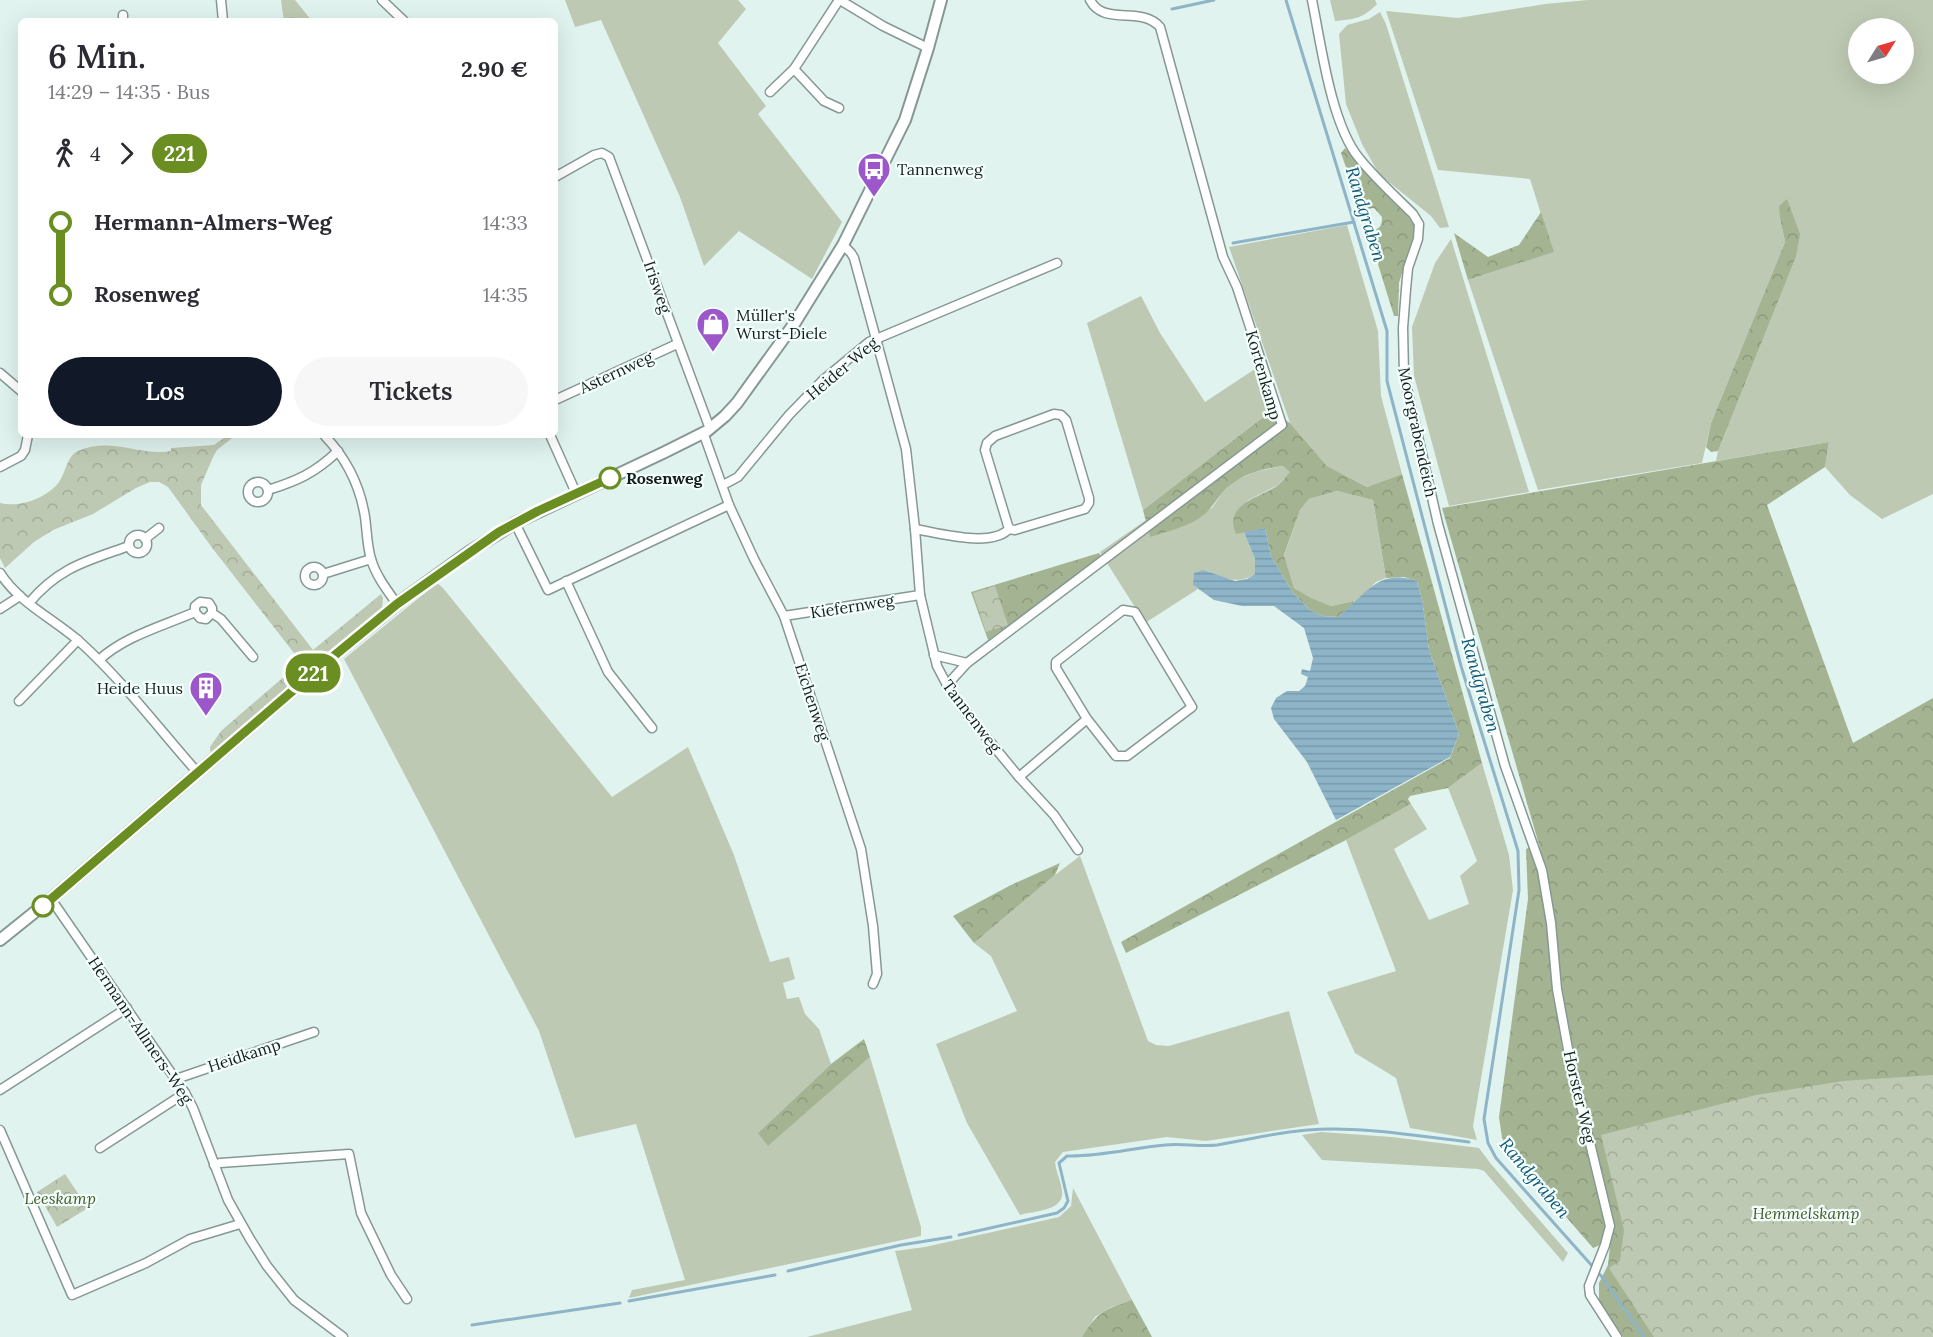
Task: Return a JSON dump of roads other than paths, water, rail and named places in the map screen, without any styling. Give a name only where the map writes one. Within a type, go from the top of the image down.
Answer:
[{"type":"street","points":[[221,0],[223,18]]},
{"type":"street","points":[[382,0],[401,18]]},
{"type":"street","points":[[770,92],[794,69],[839,0],[883,26],[928,48]]},
{"type":"street","points":[[0,940],[397,604],[469,552],[515,523],[707,431],[725,416],[737,404],[794,324],[843,245],[905,120],[941,0]]},
{"type":"street","name":"Kortenkamp","points":[[947,686],[967,663],[1282,424],[1237,287],[1223,257],[1160,27],[1156,22],[1140,16],[1105,14],[1094,8],[1090,0]]},
{"type":"street","name":"Moorgrabendeich","points":[[1312,0],[1334,101],[1343,130],[1358,157],[1413,214],[1419,224],[1418,239],[1408,268],[1403,328],[1404,375],[1438,524],[1505,766],[1534,846]]},
{"type":"street","points":[[794,69],[824,101],[839,108]]},
{"type":"street","name":"Irisweg","points":[[558,175],[598,153],[606,155],[612,162],[707,431]]},
{"type":"street","name":"Tannenweg","points":[[843,245],[854,258],[906,449],[920,595],[937,666],[947,686],[1019,777],[1054,815],[1078,850]]},
{"type":"street","name":"Heider Weg","points":[[723,485],[738,477],[789,415],[823,380],[876,338],[1057,264]]},
{"type":"street","name":"Asternweg","points":[[558,399],[677,344]]},
{"type":"street","points":[[0,373],[18,388]]},
{"type":"street","points":[[915,529],[984,539],[999,536],[1008,529],[1015,530],[1082,510],[1088,506],[1089,498],[1066,420],[1061,415],[1054,414],[995,436],[987,443],[986,450],[1008,529]]},
{"type":"street","name":"Eichenweg","points":[[707,431],[729,505],[784,616],[861,849],[873,926],[877,974],[873,984]]},
{"type":"street","points":[[0,467],[21,456],[27,438]]},
{"type":"street","points":[[327,438],[350,469],[359,488],[371,559],[376,572],[397,604]]},
{"type":"street","points":[[551,438],[576,493]]},
{"type":"street","points":[[268,490],[312,473],[338,451]]},
{"type":"street","points":[[515,523],[548,590],[729,505]]},
{"type":"street","points":[[145,538],[159,528]]},
{"type":"street","points":[[140,535],[145,538],[146,547],[140,553],[134,552],[129,546],[134,536],[140,535]]},
{"type":"street","points":[[29,603],[47,583],[68,568],[129,546]]},
{"type":"street","points":[[323,574],[371,559]]},
{"type":"street","points":[[0,573],[12,589],[78,640],[99,660],[198,773]]},
{"type":"street","points":[[566,581],[608,672],[652,728]]},
{"type":"street","name":"Kiefernweg","points":[[784,616],[920,595]]},
{"type":"street","points":[[0,609],[20,596]]},
{"type":"street","points":[[203,601],[211,605],[212,613],[208,618],[198,617],[195,612],[197,604],[203,601]]},
{"type":"street","points":[[1123,610],[1135,612],[1192,707],[1127,756],[1116,756],[1087,719],[1056,668],[1056,662],[1123,610]]},
{"type":"street","points":[[99,660],[127,641],[195,612]]},
{"type":"street","points":[[212,613],[221,619],[253,657]]},
{"type":"street","points":[[19,701],[78,640]]},
{"type":"street","points":[[934,655],[967,663]]},
{"type":"street","points":[[1019,777],[1087,719]]},
{"type":"street","name":"Horster Weg","points":[[1534,846],[1546,891],[1557,989],[1570,1060],[1610,1226],[1590,1282],[1590,1295],[1617,1337]]},
{"type":"street","name":"Hermann-Allmers-Weg","points":[[51,899],[185,1093],[193,1108],[228,1200],[240,1224],[267,1266],[294,1300],[343,1337]]},
{"type":"street","points":[[0,1090],[127,1008]]},
{"type":"street","name":"Heidkamp","points":[[176,1078],[314,1032]]},
{"type":"street","points":[[100,1148],[185,1093]]},
{"type":"street","points":[[0,1130],[72,1295],[146,1263],[190,1239],[240,1224]]},
{"type":"street","points":[[214,1165],[349,1154],[361,1213],[391,1275],[407,1299]]},
{"type":"water","points":[[1265,528],[1271,556],[1293,593],[1310,610],[1323,616],[1338,617],[1373,586],[1382,581],[1403,578],[1417,581],[1422,599],[1429,650],[1459,734],[1450,757],[1336,820],[1307,762],[1274,719],[1271,708],[1276,698],[1287,691],[1299,691],[1305,686],[1308,677],[1301,674],[1302,669],[1310,671],[1313,658],[1304,628],[1274,606],[1242,606],[1214,600],[1193,585],[1194,573],[1204,570],[1235,581],[1247,579],[1255,574],[1255,559],[1244,532]]},
{"type":"waterway","points":[[1172,9],[1214,0]]},
{"type":"waterway","name":"Randgraben","points":[[1286,0],[1387,331],[1387,381],[1461,666],[1518,851],[1519,890],[1484,1119],[1488,1143],[1496,1158],[1602,1277],[1644,1337]]},
{"type":"waterway","points":[[1233,243],[1354,222]]},
{"type":"waterway","points":[[959,1235],[1057,1213],[1064,1208],[1068,1201],[1059,1163],[1067,1156],[1092,1155],[1153,1146],[1217,1145],[1285,1132],[1328,1129],[1388,1132],[1469,1142]]},
{"type":"waterway","points":[[788,1271],[901,1245],[951,1237]]},
{"type":"waterway","points":[[629,1301],[775,1275]]},
{"type":"waterway","points":[[472,1325],[620,1303]]},
{"type":"place","name":"Tannenweg","points":[[874,198]]},
{"type":"place","name":"Müller's Wurst-Diele","points":[[713,353]]},
{"type":"place","name":"Rosenweg","points":[[610,478]]},
{"type":"place","name":"Heide Huus","points":[[206,717]]},
{"type":"park label","name":"Leeskamp","points":[[60,1198]]},
{"type":"park label","name":"Hemmelskamp","points":[[1806,1213]]}]
